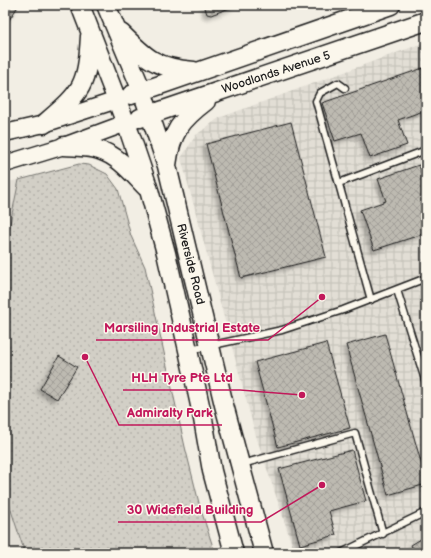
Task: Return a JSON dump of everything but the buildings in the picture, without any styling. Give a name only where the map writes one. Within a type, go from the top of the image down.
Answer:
[{"type":"main road","name":"Riverside Road","points":[[80,5],[126,123],[149,190],[166,253],[188,350],[203,419],[212,471],[234,553]]},
{"type":"main road","name":"Riverside Road","points":[[106,5],[142,91],[167,166],[240,465],[264,553]]},
{"type":"main road","name":"Woodlands Avenue 5","points":[[117,100],[391,5]]},
{"type":"main road","name":"Woodlands Avenue 5","points":[[126,123],[426,21]]},
{"type":"main road","points":[[115,26],[154,63],[172,70],[201,72]]},
{"type":"main road","points":[[44,124],[70,101],[82,86],[88,67],[90,30]]},
{"type":"main road","points":[[167,166],[169,146],[187,116],[220,91]]},
{"type":"main road","points":[[5,133],[44,124],[117,100]]},
{"type":"main road","points":[[5,164],[64,146],[126,123]]},
{"type":"main road","points":[[64,146],[97,149],[106,152],[118,160],[149,190]]},
{"type":"lane","points":[[345,88],[338,83],[320,93],[316,101],[371,300]]},
{"type":"lane","points":[[339,183],[426,150]]},
{"type":"lane","points":[[188,350],[282,330],[371,300],[426,278]]},
{"type":"lane","points":[[397,290],[426,383]]},
{"type":"lane","points":[[240,465],[355,433],[383,534]]},
{"type":"lane","points":[[341,553],[426,512]]},
{"type":"shaded area","points":[[426,42],[426,553],[295,553],[256,436],[181,158],[196,135],[219,118]]},
{"type":"shaded area","points":[[79,164],[89,165],[107,174],[118,189],[131,236],[145,267],[185,447],[200,507],[215,553],[25,553],[5,492],[5,248],[19,180]]},
{"type":"shaded area","points":[[19,180],[5,248],[5,182]]},
{"type":"shaded area","points":[[5,492],[25,553],[5,553]]},
{"type":"place","name":"Marsiling Industrial Estate","points":[[322,297]]},
{"type":"place","name":"Admiralty Park","points":[[85,357]]},
{"type":"place","name":"HLH Tyre Pte Ltd","points":[[302,395]]},
{"type":"place","name":"30 Widefield Building","points":[[322,485]]}]
